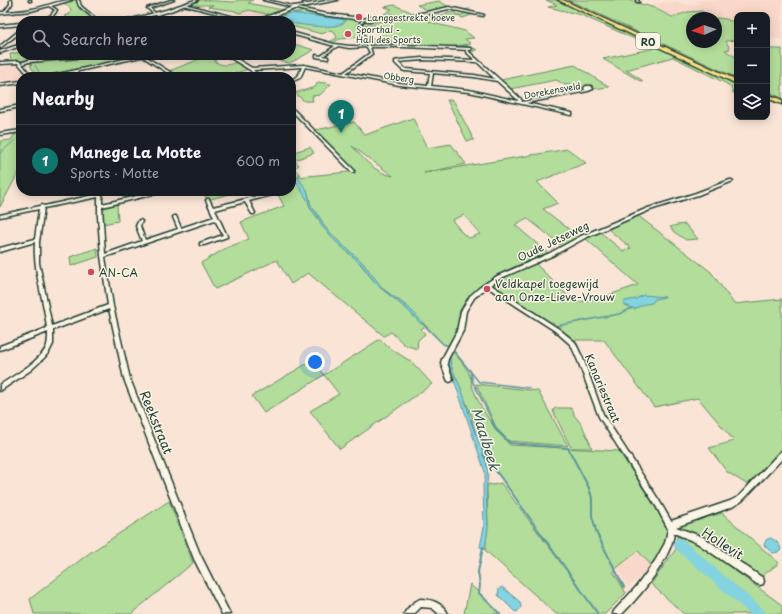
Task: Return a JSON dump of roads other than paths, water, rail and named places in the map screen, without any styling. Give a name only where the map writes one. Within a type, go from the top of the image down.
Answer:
[{"type":"highway","name":"R0","points":[[560,0],[734,80]]},
{"type":"highway","name":"R0","points":[[565,0],[734,80]]},
{"type":"highway","points":[[770,94],[782,99]]},
{"type":"highway","points":[[770,97],[782,102]]},
{"type":"main road","points":[[304,4],[312,0]]},
{"type":"main road","points":[[270,16],[304,4],[337,0]]},
{"type":"main road","points":[[71,72],[124,60]]},
{"type":"main road","points":[[0,85],[16,83]]},
{"type":"street","points":[[0,17],[11,4],[11,0]]},
{"type":"street","points":[[53,0],[57,3]]},
{"type":"street","points":[[2,13],[28,10],[71,0]]},
{"type":"street","points":[[78,0],[80,6],[92,16]]},
{"type":"street","points":[[160,16],[148,8],[173,0]]},
{"type":"street","points":[[147,16],[197,0]]},
{"type":"street","points":[[264,0],[319,14],[364,19],[383,19],[410,16],[448,8],[483,15]]},
{"type":"street","points":[[184,5],[229,16]]},
{"type":"street","points":[[45,6],[52,8]]},
{"type":"street","points":[[49,6],[56,10],[53,16]]},
{"type":"street","points":[[343,74],[372,53],[359,26],[364,19]]},
{"type":"street","points":[[0,26],[16,24]]},
{"type":"street","points":[[0,47],[16,34]]},
{"type":"street","points":[[296,34],[338,45],[370,48],[401,46],[459,48],[461,50],[469,50],[497,80],[520,100],[520,103]]},
{"type":"street","points":[[322,57],[338,45]]},
{"type":"street","points":[[0,52],[16,47]]},
{"type":"street","points":[[316,56],[327,58]]},
{"type":"street","points":[[478,61],[422,59],[397,61],[403,69],[406,70],[474,76],[497,80]]},
{"type":"street","points":[[0,63],[20,63],[41,60]]},
{"type":"street","points":[[148,60],[169,72]]},
{"type":"street","points":[[236,60],[254,72]]},
{"type":"street","points":[[20,63],[27,72]]},
{"type":"street","points":[[296,78],[299,77],[304,66]]},
{"type":"street","name":"Obberg","points":[[251,69],[304,66],[386,82],[469,91],[571,114]]},
{"type":"street","points":[[429,87],[432,72]]},
{"type":"street","name":"Dorekensveld","points":[[520,103],[588,90]]},
{"type":"street","points":[[509,100],[516,97]]},
{"type":"street","points":[[0,110],[16,107]]},
{"type":"street","points":[[296,113],[353,171]]},
{"type":"street","points":[[0,134],[16,132]]},
{"type":"street","name":"Oude Jetseweg","points":[[450,379],[444,363],[445,359],[460,331],[464,311],[472,297],[487,285],[499,277],[552,254],[583,237],[649,209],[732,181]]},
{"type":"street","points":[[0,216],[87,196]]},
{"type":"street","name":"Reekstraat","points":[[100,196],[103,256],[111,306],[127,379],[197,556],[226,614]]},
{"type":"street","points":[[100,206],[142,196]]},
{"type":"street","points":[[212,209],[263,196]]},
{"type":"street","points":[[202,244],[225,236],[208,200]]},
{"type":"street","points":[[246,200],[253,213]]},
{"type":"street","points":[[0,388],[36,363],[46,353],[50,344],[50,329],[37,258],[37,240],[42,206]]},
{"type":"street","points":[[175,217],[180,230]]},
{"type":"street","points":[[103,256],[216,218]]},
{"type":"street","points":[[140,221],[138,226],[144,242]]},
{"type":"street","points":[[0,250],[37,240]]},
{"type":"street","name":"Kanariestraat","points":[[487,285],[557,330],[573,344],[581,361],[601,415],[658,504],[671,528]]},
{"type":"street","points":[[0,348],[111,306]]},
{"type":"street","points":[[617,614],[629,602],[655,568],[669,543],[671,528],[674,524],[732,504],[740,499],[782,454]]},
{"type":"street","name":"Hollevit","points":[[671,528],[700,540],[760,581]]},
{"type":"street","points":[[408,614],[420,603],[431,603],[440,608],[444,614]]},
{"type":"water","points":[[290,13],[341,19],[346,21],[335,26],[328,27],[296,24],[296,16],[284,16]]},
{"type":"water","points":[[296,176],[307,190],[311,206],[324,226],[338,241],[362,262],[383,289],[408,307],[425,325],[420,323],[408,310],[377,285],[361,264],[335,241],[321,225],[320,221],[310,208],[308,201],[296,182]]},
{"type":"water","points":[[643,295],[665,297],[655,299],[652,303],[645,304],[634,309],[623,304],[625,301],[636,299]]},
{"type":"water","points":[[447,359],[450,359],[453,371],[462,391],[488,472],[486,486],[488,528],[485,549],[480,547],[484,527],[483,485],[485,480],[485,472],[451,371],[449,370]]},
{"type":"water","points":[[770,538],[779,544],[781,550],[779,552],[772,553],[764,545],[766,540]]},
{"type":"water","points":[[502,587],[520,602],[521,607],[517,612],[514,611],[498,595],[499,589]]},
{"type":"waterway","points":[[461,10],[470,9]]},
{"type":"waterway","points":[[463,10],[477,13]]},
{"type":"waterway","points":[[480,14],[484,15]]},
{"type":"waterway","points":[[35,65],[39,72]]},
{"type":"waterway","points":[[0,153],[14,141]]},
{"type":"waterway","points":[[495,287],[556,326],[619,314],[632,308]]},
{"type":"waterway","name":"Maalbeek","points":[[424,325],[443,344],[449,346]]},
{"type":"waterway","points":[[453,350],[470,371]]},
{"type":"waterway","points":[[470,371],[479,382],[529,388]]},
{"type":"waterway","points":[[470,371],[473,382],[492,421]]},
{"type":"waterway","name":"Maalbeek","points":[[471,420],[476,434]]},
{"type":"waterway","points":[[491,420],[496,430],[510,443],[568,448],[589,488],[592,498],[592,516],[597,534],[624,587]]},
{"type":"waterway","points":[[483,455],[499,475],[598,614]]},
{"type":"waterway","points":[[679,544],[760,614]]},
{"type":"waterway","name":"Maalbeek","points":[[483,547],[478,572],[480,585],[479,593],[500,614]]},
{"type":"place","name":"Langgestrekte hoeve","points":[[359,17]]},
{"type":"place","name":"Sporthal - Hall des Sports","points":[[348,34]]},
{"type":"place","name":"Manege La Motte","points":[[341,133]]},
{"type":"place","name":"AN-CA","points":[[91,272]]},
{"type":"place","name":"Veldkapel toegewijd aan Onze-Lieve-Vrouw","points":[[487,289]]}]
